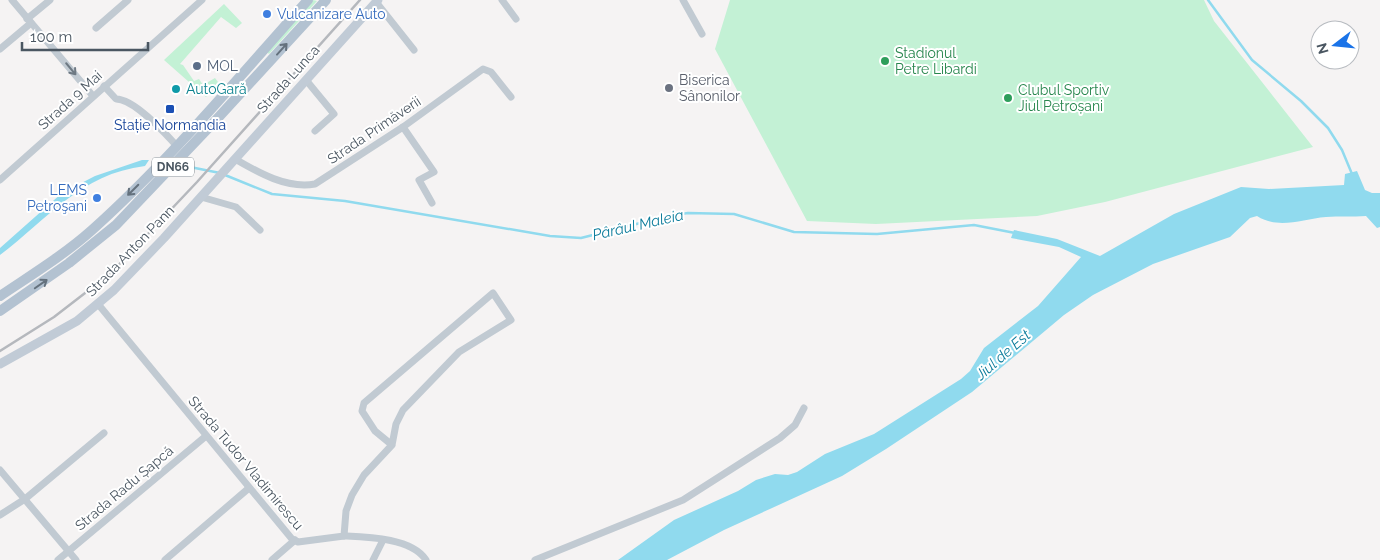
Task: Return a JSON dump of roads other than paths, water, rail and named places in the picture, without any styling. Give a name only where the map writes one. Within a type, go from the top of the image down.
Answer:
[{"type":"main road","name":"DN66","points":[[0,296],[92,230],[177,144],[308,0]]},
{"type":"main road","name":"DN66","points":[[0,311],[64,268],[100,239],[138,204],[326,0]]},
{"type":"main road","name":"Strada Lunca","points":[[218,177],[377,1]]},
{"type":"main road","points":[[258,55],[268,64]]},
{"type":"main road","points":[[230,85],[240,94]]},
{"type":"main road","points":[[207,112],[216,120]]},
{"type":"main road","points":[[177,144],[188,151]]},
{"type":"main road","name":"Strada Anton Pann","points":[[0,364],[59,332],[98,304],[218,177]]},
{"type":"street","points":[[12,0],[93,96]]},
{"type":"street","points":[[0,49],[50,0]]},
{"type":"street","points":[[96,28],[128,0]]},
{"type":"street","name":"Strada 9 Mai","points":[[0,180],[202,0]]},
{"type":"street","points":[[502,0],[516,19]]},
{"type":"street","points":[[683,0],[702,34]]},
{"type":"street","points":[[377,1],[414,50]]},
{"type":"street","name":"Strada Primăverii","points":[[235,159],[268,177],[290,184],[305,186],[316,184],[403,127],[483,70],[491,72],[511,97]]},
{"type":"street","points":[[306,80],[334,114],[315,131]]},
{"type":"street","points":[[104,86],[116,99],[125,100],[135,106],[177,144]]},
{"type":"street","points":[[403,127],[434,172],[419,180],[432,203]]},
{"type":"street","points":[[200,197],[236,207],[260,230]]},
{"type":"street","points":[[344,536],[346,511],[352,495],[364,475],[392,445],[396,424],[403,410],[442,368],[469,344],[481,340],[511,320],[493,293],[428,346],[362,406],[362,411],[375,431],[392,445]]},
{"type":"street","name":"Strada Tudor Vladimirescu","points":[[98,304],[249,488],[295,540],[344,536],[383,540],[411,546],[426,560]]},
{"type":"street","points":[[535,560],[683,500],[780,438],[795,426],[804,408]]},
{"type":"street","points":[[0,515],[26,499],[104,433]]},
{"type":"street","name":"Strada Radu Șapcă","points":[[58,560],[206,436]]},
{"type":"street","points":[[0,470],[76,560]]},
{"type":"street","points":[[165,560],[249,488]]},
{"type":"street","points":[[272,560],[295,540]]},
{"type":"street","points":[[373,560],[383,540]]},
{"type":"water","points":[[142,160],[149,160],[145,166],[102,178],[83,188],[0,255],[0,248],[62,193],[95,176]]},
{"type":"water","name":"Jiul de Est","points":[[1357,171],[1365,190],[1372,193],[1380,193],[1380,227],[1377,228],[1366,216],[1326,217],[1282,223],[1265,220],[1257,216],[1250,218],[1230,237],[1153,264],[1093,295],[1064,315],[972,392],[842,476],[724,530],[667,560],[618,560],[674,520],[738,491],[756,480],[775,474],[788,475],[797,472],[825,454],[874,434],[961,379],[970,371],[984,348],[1038,306],[1081,257],[1059,247],[1011,238],[1014,230],[1057,239],[1100,256],[1174,214],[1241,187],[1269,189],[1344,185],[1345,174]]},
{"type":"waterway","points":[[1208,0],[1252,60],[1301,101],[1328,128],[1342,150],[1352,174]]},
{"type":"waterway","name":"Pârâul Maleia","points":[[190,167],[220,173]]},
{"type":"waterway","name":"Pârâul Maleia","points":[[225,175],[272,194],[345,201],[550,236],[581,238],[668,216],[688,213],[734,214],[794,232],[877,234],[974,225],[1015,233]]},
{"type":"railway","points":[[0,351],[54,317],[111,273],[197,182],[360,0]]},
{"type":"place","name":"Vulcanizare Auto","points":[[267,14]]},
{"type":"place","name":"Stadionul Petre Libardi","points":[[885,61]]},
{"type":"place","name":"MOL","points":[[197,66]]},
{"type":"place","name":"Biserica Sânonilor","points":[[669,88]]},
{"type":"place","name":"AutoGară","points":[[176,89]]},
{"type":"place","name":"Clubul Sportiv Jiul Petroșani","points":[[1008,98]]},
{"type":"place","name":"Stație Normandia","points":[[170,109]]},
{"type":"place","name":"LEMS Petroşani","points":[[97,198]]}]
